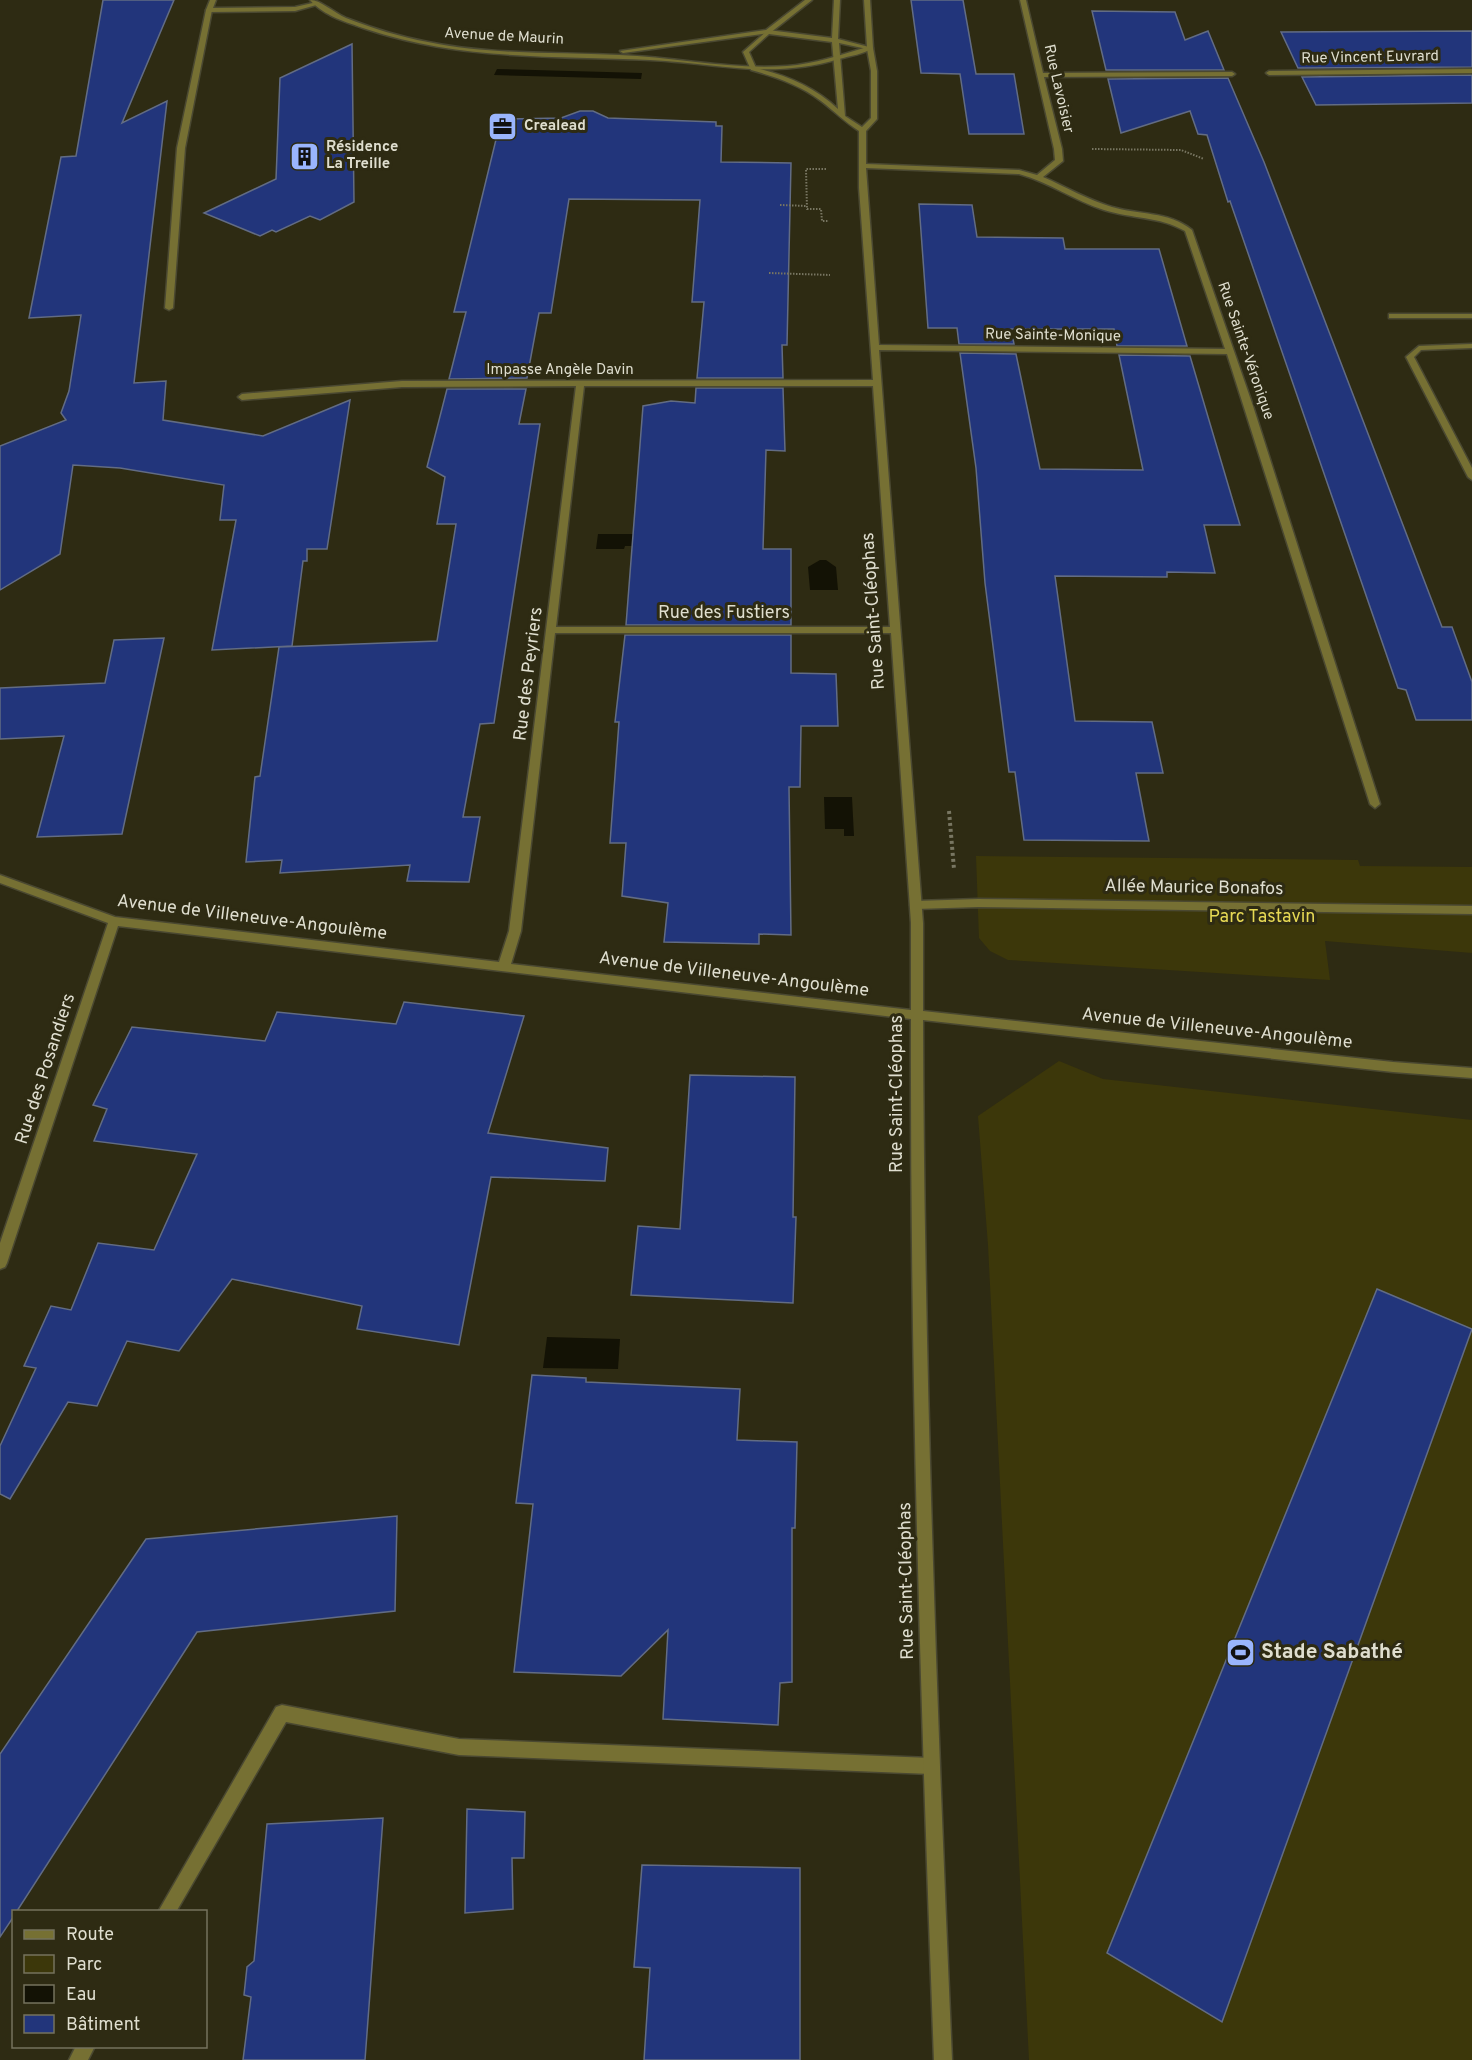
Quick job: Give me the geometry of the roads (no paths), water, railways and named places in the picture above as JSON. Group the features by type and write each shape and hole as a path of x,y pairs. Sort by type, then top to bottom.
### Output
{"street":[{"path":"169,308 181,148 213,0"},
{"path":"753,69 746,52 809,0"},
{"path":"837,0 835,40 842,117"},
{"path":"862,130 874,119 874,71 867,0"},
{"name":"Rue Lavoisier","path":"1023,0 1058,149 1059,161 1040,176"},
{"path":"209,10 295,9 315,2"},
{"name":"Avenue de Maurin","path":"315,2 341,19 372,30 446,49 523,54 595,54 683,60 753,69 785,76 820,96 842,117 862,130"},
{"name":"Avenue de Maurin","path":"595,54 768,32 835,40 870,48"},
{"name":"Avenue de Maurin","path":"753,69 788,68 870,48"},
{"name":"Rue Vincent Euvrard","path":"1269,73 1472,71"},
{"path":"1040,75 1232,74"},
{"name":"Rue Saint-Cléophas","path":"862,130 862,166 916,905 917,1212 931,1766 943,2060"},
{"name":"Rue Sainte-Véronique","path":"862,166 1019,172 1040,176 1078,197 1110,210 1170,219 1188,230 1230,352 1375,804"},
{"path":"1392,316 1472,315"},
{"path":"1472,346 1419,348 1410,357 1472,477"},
{"name":"Rue Sainte-Monique","path":"876,347 1230,352"},
{"name":"Impasse Angèle Davin","path":"242,397 402,384 878,383"},
{"name":"Rue des Peyriers","path":"504,966 515,931 580,384"},
{"name":"Rue des Fustiers","path":"552,630 895,630"},
{"name":"Avenue de Villeneuve-Angoulème","path":"0,879 114,921 815,1004 917,1013 1369,1065 1472,1073"},
{"name":"Allée Maurice Bonafos","path":"916,905 978,903 1472,910"},
{"name":"Rue des Posandiers","path":"0,1263 114,921"},
{"path":"166,1910 282,1713 459,1747 931,1766"}],"water":[{"path":"497,69 642,73 641,79 494,75"},
{"path":"598,534 644,534 643,546 596,549"},
{"path":"820,560 826,560 836,567 838,590 810,590 808,567"},
{"path":"824,797 852,797 854,836 844,836 844,829 825,829"},
{"path":"547,1337 620,1339 618,1369 543,1368"}],"place":[{"name":"Crealead","path":"503,126"},
{"name":"Résidence La Treille","path":"305,156"},
{"name":"Stade Sabathé","path":"1240,1652"}],"park label":[{"name":"Parc Tastavin","path":"1262,917"}]}
